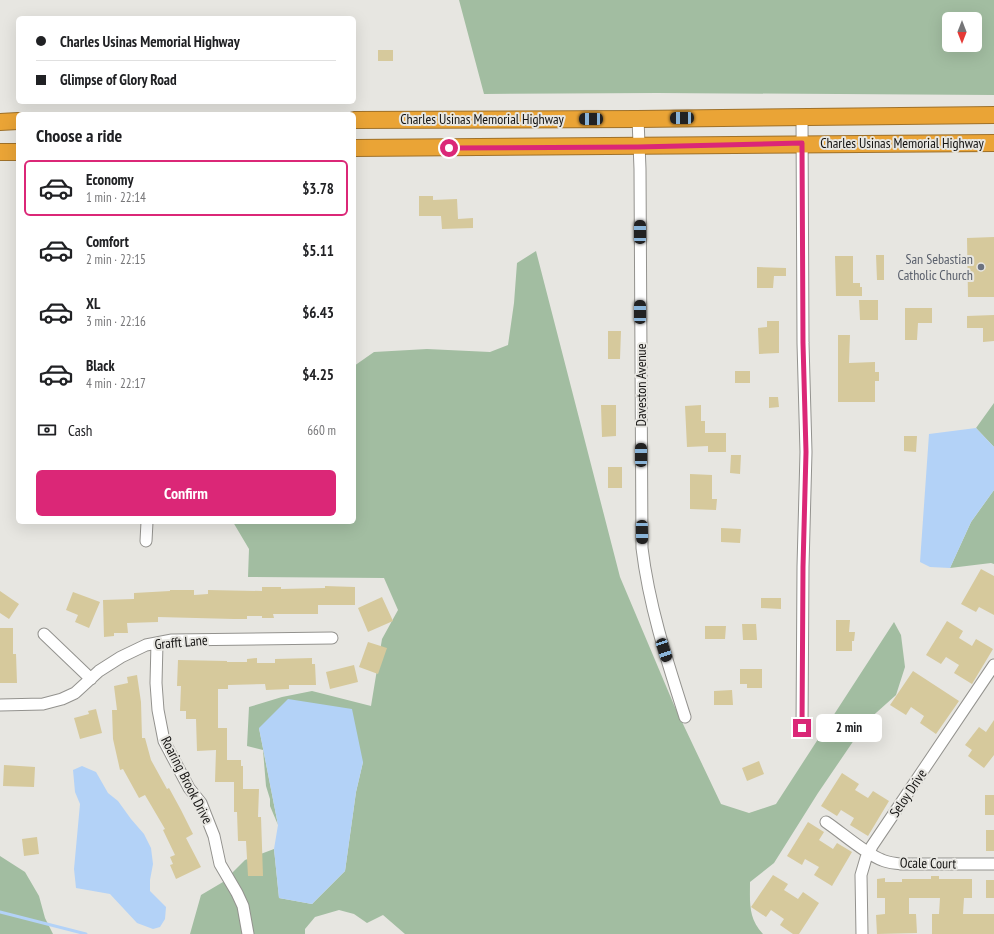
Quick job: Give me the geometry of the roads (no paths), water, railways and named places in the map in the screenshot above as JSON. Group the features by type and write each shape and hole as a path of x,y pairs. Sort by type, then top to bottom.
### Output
{"highway":[{"name":"Charles Usinas Memorial Highway","path":"356,120 638,119 994,115"},
{"path":"0,122 16,121"},
{"name":"Charles Usinas Memorial Highway","path":"356,148 638,147 802,143 994,143"},
{"path":"0,152 16,152"}],"street":[{"path":"802,117 803,343 806,452 803,567 802,728"},
{"name":"Daveston Avenue","path":"638,119 640,177 642,548 645,578 650,602 685,717"},
{"path":"146,541 147,524"},
{"path":"44,634 91,679"},
{"name":"Grafft Lane","path":"0,705 43,704 62,699 75,693 99,671 120,657 146,645 172,640 332,638"},
{"name":"Roaring Brook Drive","path":"157,643 156,683 158,710 164,741 189,788 201,803 214,836 220,864 243,906 248,934"},
{"name":"Seloy Drive","path":"862,934 861,876 868,852 994,665"},
{"name":"Ocale Court","path":"826,822 881,860 901,864 994,864"}],"water":[{"path":"976,428 994,447 994,490 971,522 950,568 930,567 920,562 929,434"},
{"path":"288,699 352,709 363,762 356,792 345,871 312,904 279,898 274,849 278,825 259,728"},
{"path":"82,766 96,772 108,793 118,801 144,834 151,848 153,864 150,880 150,891 166,907 165,919 160,927 153,929 137,923 110,894 76,888 74,869 80,804 75,792 73,770"}],"waterway":[{"path":"0,912 86,934"}],"place":[{"name":"San Sebastian Catholic Church","path":"981,267"}]}
